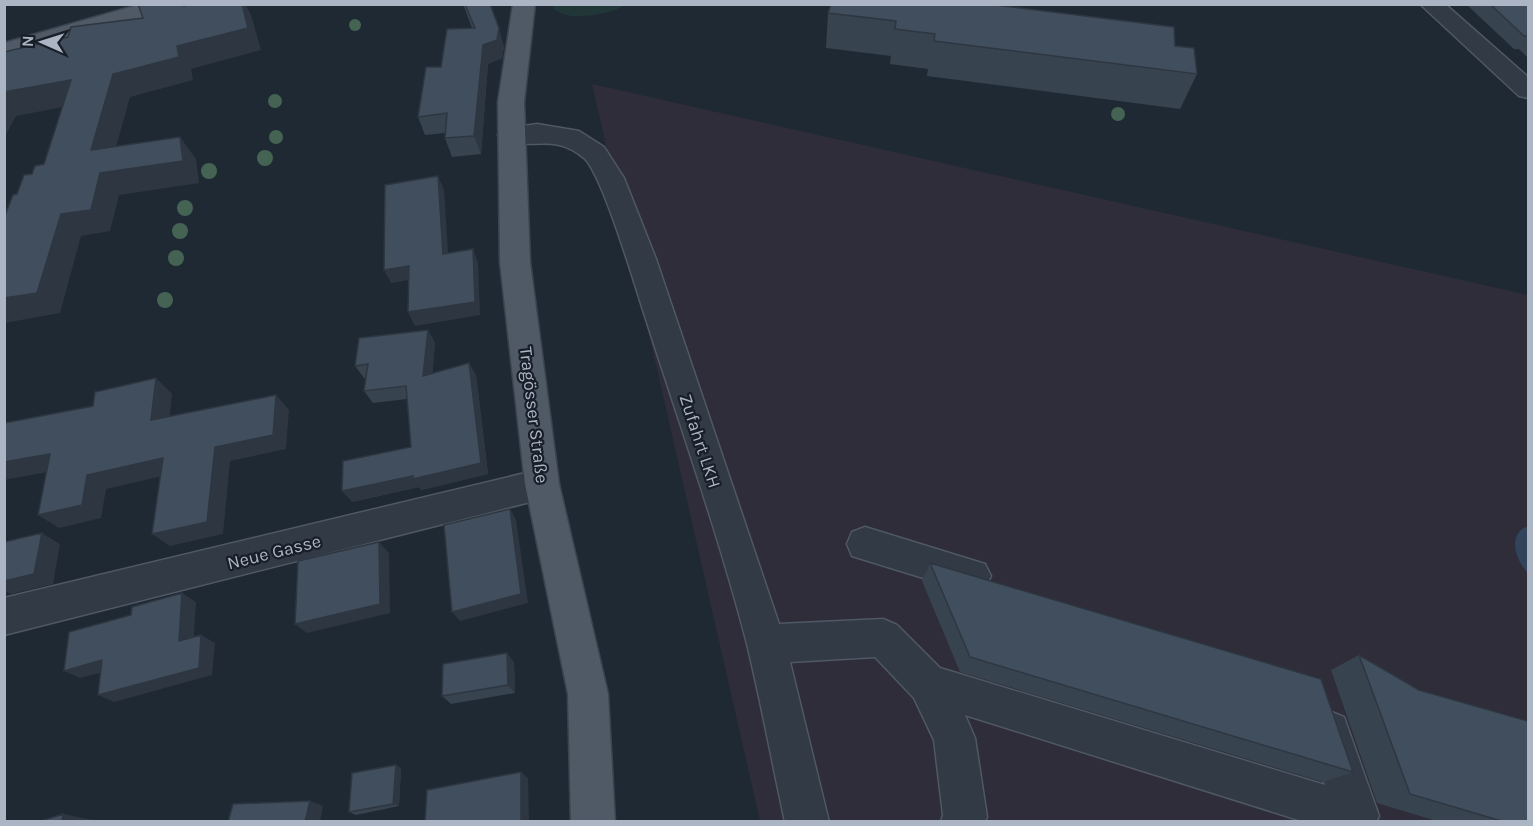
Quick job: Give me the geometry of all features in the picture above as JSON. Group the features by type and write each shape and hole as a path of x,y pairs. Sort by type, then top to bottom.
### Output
{"main road":[{"path":"4,51 124,10 168,4"},
{"name":"Tragösser Straße","path":"524,4 511,102 515,262 542,484 588,694 593,822"}],"street":[{"path":"1431,4 1528,90"},
{"name":"Zufahrt LKH","path":"511,135 537,133 570,137 595,153 610,178 641,259 766,644 807,822"},
{"name":"Neue Gasse","path":"4,617 542,484"},
{"path":"865,544 1001,584"},
{"path":"766,644 883,638 928,684 954,738 965,817 962,822"},
{"path":"928,684 1357,816 1318,698"}],"shaded area":[{"path":"592,84 1528,295 1528,821 760,821"}],"green space":[{"path":"554,4 624,5 605,13 572,16 553,9"}],"water":[{"path":"1528,526 1528,573 1517,555 1515,541 1521,530"}],"building":[{"path":"138,4 183,4 184,6 242,4 248,28 177,46 179,57 113,74 91,150 180,137 183,161 100,173 91,210 61,214 37,293 4,298 4,218 24,175 32,174 35,166 44,164 71,80 4,92 4,52 68,37 71,27 143,18"},
{"path":"465,4 490,4 499,28 497,40 483,45 474,136 445,138 447,113 418,117 426,67 441,67 447,29 475,28"},
{"path":"831,4 988,4 1174,27 1175,46 1194,48 1197,74 934,41 935,34 895,29 896,21 828,13"},
{"path":"1490,4 1528,4 1528,36 1524,36"},
{"path":"438,176 443,254 473,249 475,302 408,312 409,266 384,270 385,185"},
{"path":"428,330 423,376 469,363 481,463 413,479 413,476 342,491 343,461 411,447 406,386 364,391 368,364 355,366 359,338"},
{"path":"156,378 151,420 276,395 273,435 215,447 207,522 152,534 163,458 87,475 82,505 38,515 50,454 4,462 4,423 93,406 95,392"},
{"path":"510,509 521,594 452,612 444,525"},
{"path":"42,533 34,574 4,581 4,542"},
{"path":"379,542 380,604 295,624 298,561"},
{"path":"930,563 1321,679 1353,772 970,657"},
{"path":"182,593 179,641 201,635 199,668 98,695 102,660 64,671 69,632 131,615 132,607"},
{"path":"507,653 508,685 442,696 443,664"},
{"path":"1359,655 1419,690 1528,721 1528,822 1505,822 1410,794"},
{"path":"396,765 393,804 349,812 352,773"},
{"path":"521,772 521,822 425,822 427,790"},
{"path":"310,801 305,822 228,822 233,804"},
{"path":"63,814 62,822 38,822"}]}
